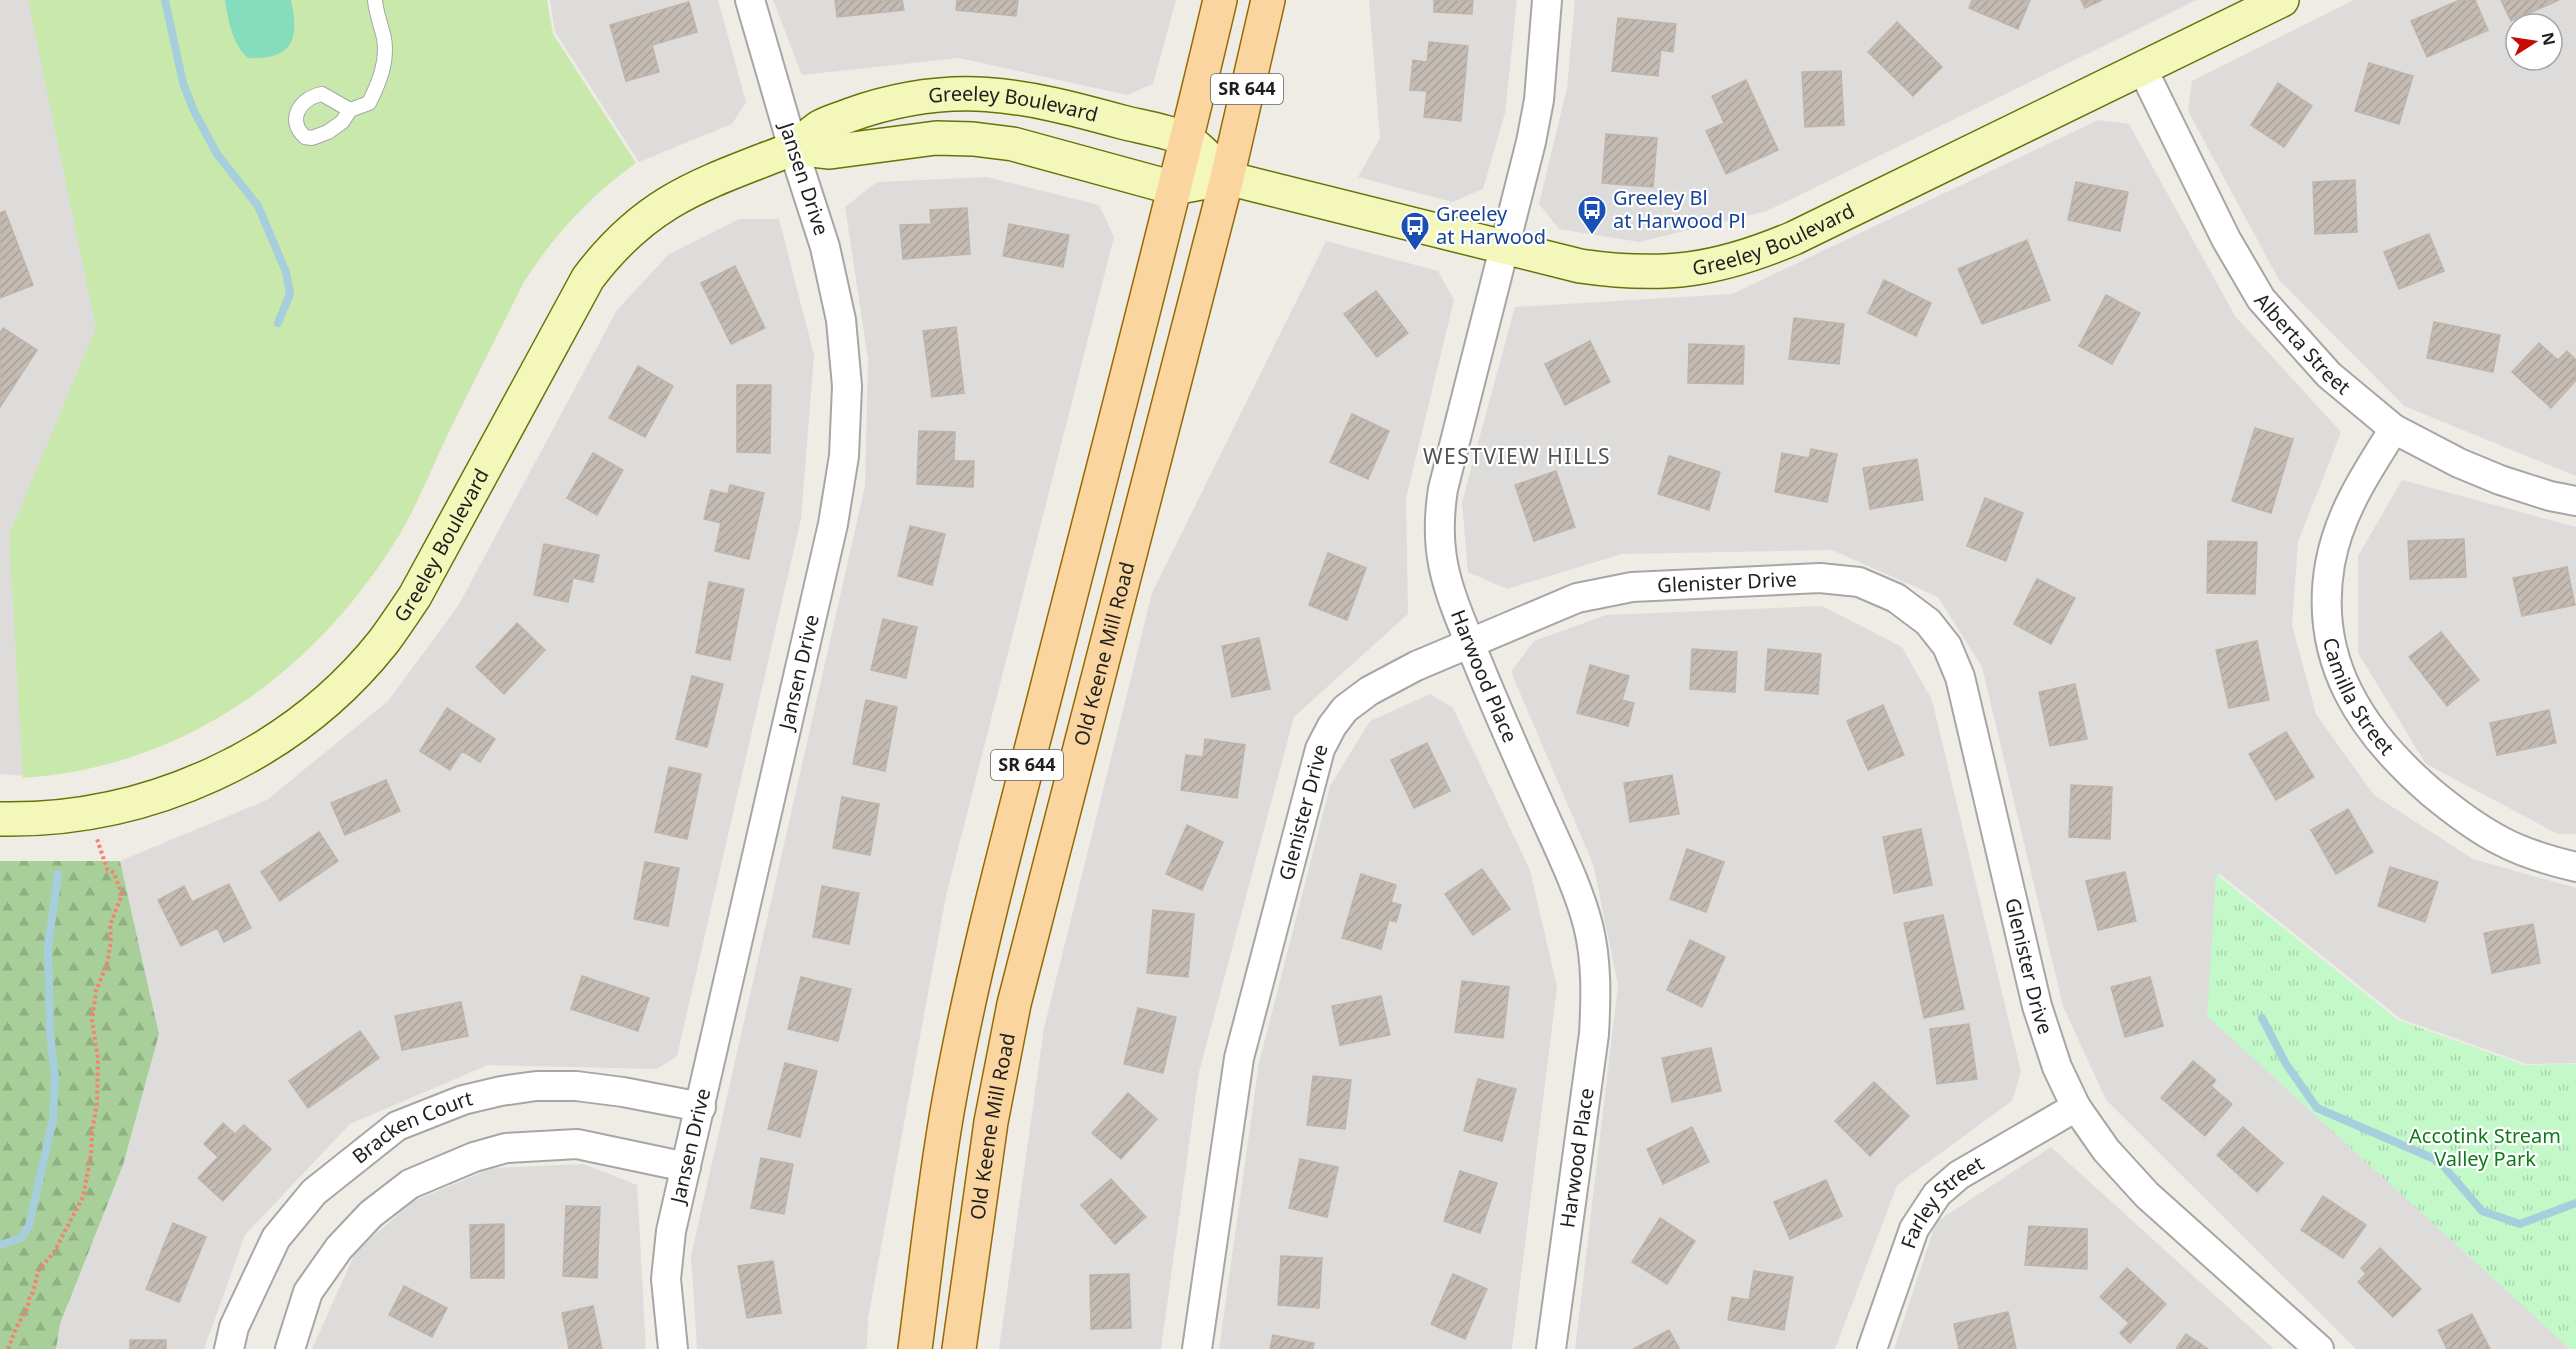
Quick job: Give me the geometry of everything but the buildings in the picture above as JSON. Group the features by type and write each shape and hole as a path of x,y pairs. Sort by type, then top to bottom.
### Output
{"main road":[{"name":"SR 644","path":"915,1349 929,1226 949,1101 973,986 1187,140 1220,0"},
{"name":"Old Keene Mill Road","path":"959,1349 991,1122 1014,1004 1227,178 1268,0"}],"street":[{"name":"Jansen Drive","path":"673,1349 666,1279 671,1231 833,524 844,456 847,386 842,320 825,247 793,148 750,0"},
{"name":"Harwood Place","path":"1547,0 1539,100 1531,142 1443,489 1438,515 1438,546 1443,574 1470,642 1575,885 1588,925 1594,958 1596,996 1594,1034 1551,1349"},
{"name":"Greeley Boulevard","path":"793,148 830,152 936,138 973,139 1013,144 1174,188 1227,178 1580,266 1623,272 1680,271 1728,263 1794,238 2282,0"},
{"name":"Alberta Street","path":"2142,68 2226,239 2261,299 2329,375 2394,429 2459,463 2500,480 2550,496 2576,501"},
{"name":"Greeley Boulevard","path":"0,819 88,813 154,797 227,769 281,737 339,688 383,641 415,596 574,302 603,258 644,219 683,193 793,148 821,127 850,115 896,102 939,94 1011,95 1052,103 1187,140 1227,178"},
{"name":"Camilla Street","path":"2394,429 2352,499 2337,535 2330,564 2328,613 2336,660 2343,681 2356,708 2386,750 2460,816 2505,843 2545,860 2576,867"},
{"name":"Glenister Drive","path":"1197,1349 1239,1058 1320,749 1332,726 1345,710 1369,691 1416,666 1577,598 1632,587 1820,578 1859,582 1896,597 1928,622 1947,646 1960,677 2037,1006 2057,1067 2076,1107 2106,1150 2147,1195 2319,1349"},
{"name":"Bracken Court","path":"229,1349 234,1327 276,1238 314,1192 397,1126 463,1100 536,1086 576,1086 611,1090 701,1107"},
{"name":"Farley Street","path":"1872,1349 1914,1230 1937,1194 1959,1175 2076,1107"},
{"path":"290,1349 308,1292 339,1248 371,1214 410,1184 474,1156 506,1148 577,1144 686,1167"}],"lane":[{"path":"350,110 369,103 383,69 384,42 375,0"}],"path":[{"path":"8,1349 16,1328 28,1307 28,1299 33,1292 38,1271 54,1252 74,1218 83,1197 91,1155 92,1131 97,1104 98,1059 92,1020 96,991 107,964 111,941 110,925 122,895 114,873 107,869 88,813"}],"shaded area":[{"path":"0,0 31,0 99,327 25,776 0,774"},
{"path":"550,0 718,0 746,102 732,124 639,162 555,32"},
{"path":"773,0 1176,0 1153,84 1127,95 959,58 802,75"},
{"path":"1369,0 1517,0 1505,113 1483,189 1452,202 1358,177 1380,138"},
{"path":"1575,0 2197,0 1767,211 1639,242 1559,229 1539,204 1567,88"},
{"path":"2354,0 2576,0 2576,476 2404,406 2279,280 2188,111 2192,81"},
{"path":"2098,120 2129,124 2235,316 2341,432 2298,542 2292,625 2316,714 2374,795 2473,859 2576,888 2576,1063 2527,1064 2401,1019 2219,873 2213,940 2574,1349 2356,1349 2106,1100 2063,1006 1982,667 1938,597 1832,550 1622,554 1507,589 1468,572 1462,502 1515,307 1732,294"},
{"path":"987,177 1099,205 1114,237 946,896 868,1318 867,1349 697,1349 691,1256 865,486 868,359 845,207 877,182"},
{"path":"739,219 779,219 814,355 801,519 677,1056 657,1069 488,1065 350,1124 245,1235 204,1349 56,1349 60,1324 123,1165 159,1034 120,861 267,800 388,701 458,606 617,310 669,254"},
{"path":"1326,241 1438,271 1454,300 1406,498 1408,614 1294,717 1199,1072 1161,1349 999,1349 1044,1028 1152,593"},
{"path":"2402,480 2576,527 2576,834 2558,834 2426,764 2358,653 2358,556"},
{"path":"1822,606 1902,647 1932,700 2021,1072 2012,1101 1897,1185 1835,1349 1575,1349 1618,985 1593,864 1511,672 1534,641 1606,615"},
{"path":"1430,694 1453,708 1530,870 1557,987 1512,1349 1219,1349 1259,1063 1330,786 1370,721"},
{"path":"2051,1147 2274,1349 1894,1349 1936,1222"},
{"path":"584,1164 637,1185 646,1349 312,1349 356,1251 414,1201 492,1168"}],"green space":[{"path":"28,0 547,0 553,34 636,163 603,189 574,217 560,232 524,282 400,534 366,584 328,629 287,669 241,704 191,732 138,755 82,770 23,778 9,535 96,328"},
{"path":"225,0 291,0 294,26 289,45 275,55 248,58 234,39"},
{"path":"0,861 120,861 159,1034 123,1165 60,1324 56,1349 0,1349"},
{"name":"Accotink Stream Valley Park","path":"2216,874 2398,1020 2524,1065 2576,1064 2576,1349 2570,1349 2207,1016"}],"waterway":[{"path":"165,0 183,83 194,111 217,154 258,206 286,272 290,294 278,323"},
{"path":"0,1245 21,1238 29,1226 53,1119 55,1078 50,1031 48,947 58,874"},
{"path":"2262,1018 2286,1064 2317,1108 2439,1161 2482,1211 2520,1224 2576,1203"}],"place":[{"name":"Greeley Bl at Harwood Pl","path":"1592,236"},
{"name":"Greeley at Harwood","path":"1415,252"}],"district":[{"name":"WESTVIEW HILLS","path":"1517,457"}]}
